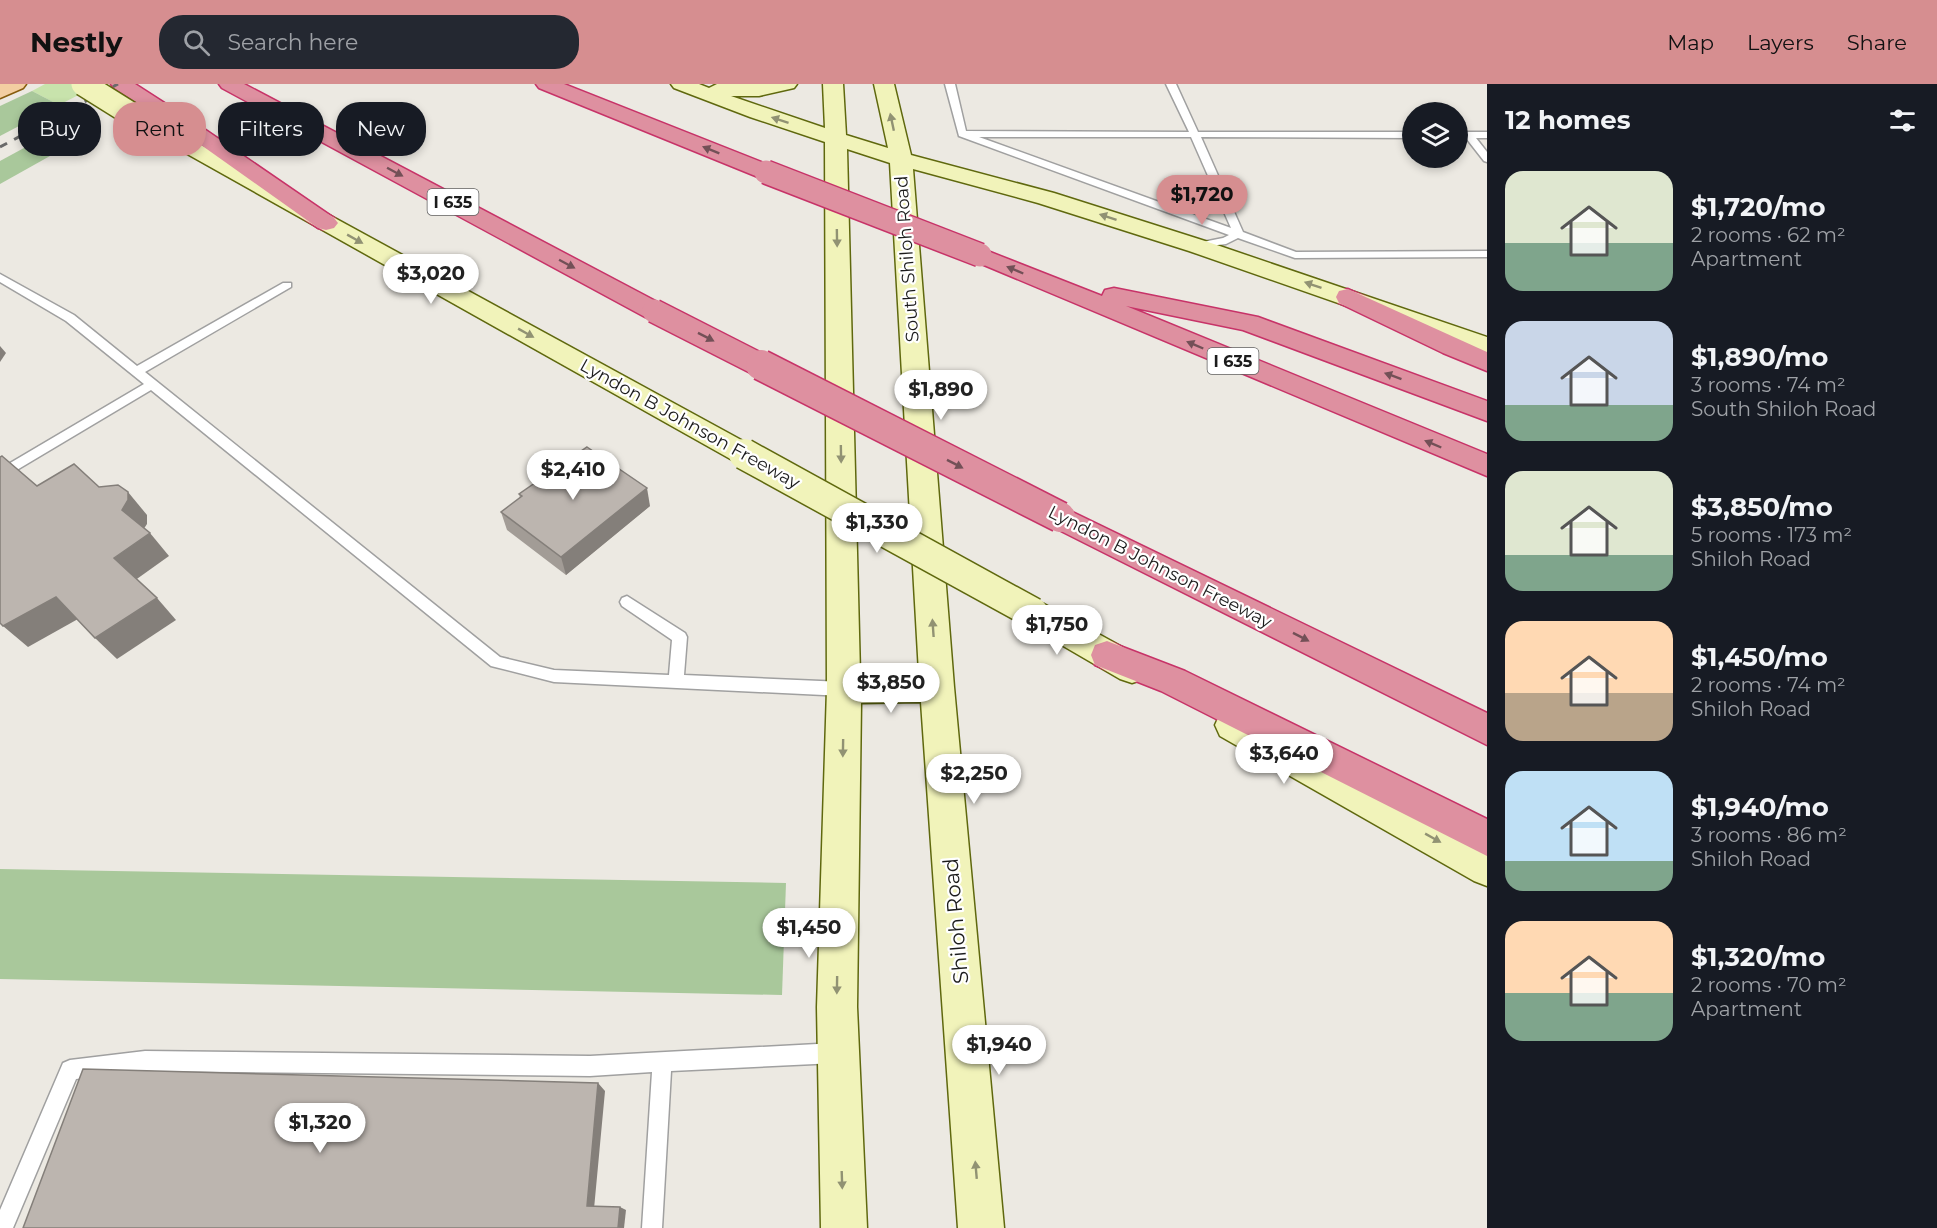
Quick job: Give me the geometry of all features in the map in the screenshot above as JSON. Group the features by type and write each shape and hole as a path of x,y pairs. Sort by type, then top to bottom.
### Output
{"highway":[{"path":"121,84 188,126 326,223"},
{"name":"Lyndon B Johnson Freeway","path":"229,84 654,311 1487,730"},
{"name":"I 635","path":"546,84 980,255 1487,466"},
{"path":"1045,283 1249,323 1487,411"},
{"path":"1348,297 1487,362"},
{"path":"1107,655 1173,681 1487,838"}],"main road":[{"path":"0,92 16,84"},
{"name":"Lyndon B Johnson Freeway","path":"83,84 138,119 1033,612 1487,868"},
{"path":"685,86 731,91 759,90 787,84"},
{"path":"833,84 836,138 844,689 837,1007 844,1228"},
{"name":"South Shiloh Road","path":"884,84 901,159 937,687"},
{"path":"685,86 757,113 901,159 1046,198 1197,246 1487,346"},
{"path":"844,689 937,687"},
{"name":"Shiloh Road","path":"937,687 981,1228"}],"lane":[{"path":"950,84 962,134"},
{"path":"1171,84 1238,233"},
{"path":"962,134 1402,135"},
{"path":"962,134 1295,255 1487,254"},
{"path":"1469,135 1487,135"},
{"path":"1469,135 1487,159"},
{"path":"1197,246 1226,241 1238,233"},
{"path":"1224,255 1238,233"},
{"path":"0,277 70,318 496,662 554,676 844,689"},
{"path":"136,372 287,285"},
{"path":"0,476 151,385"},
{"path":"627,602 680,637 676,682"},
{"path":"3,1228 70,1070 145,1061 590,1066 839,1053"},
{"path":"652,1228 662,1062"}],"green space":[{"path":"45,84 100,84 65,102 53,102 32,91"},
{"path":"32,91 53,102 18,102 18,127 0,136 0,106"},
{"path":"18,151 18,156 50,156 0,184 0,161"},
{"path":"0,869 786,883 782,995 0,979"}],"building":[{"path":"587,447 647,488 561,557 501,512 522,496 519,494"},
{"path":"2,456 37,486 74,464 99,487 118,485 128,492 128,500 122,510 150,533 114,558 157,598 95,638 56,597 3,626 0,623 0,457"},
{"path":"83,1069 598,1083 587,1206 620,1207 618,1228 23,1228"}],"railway":[{"path":"0,147 118,84"}]}
